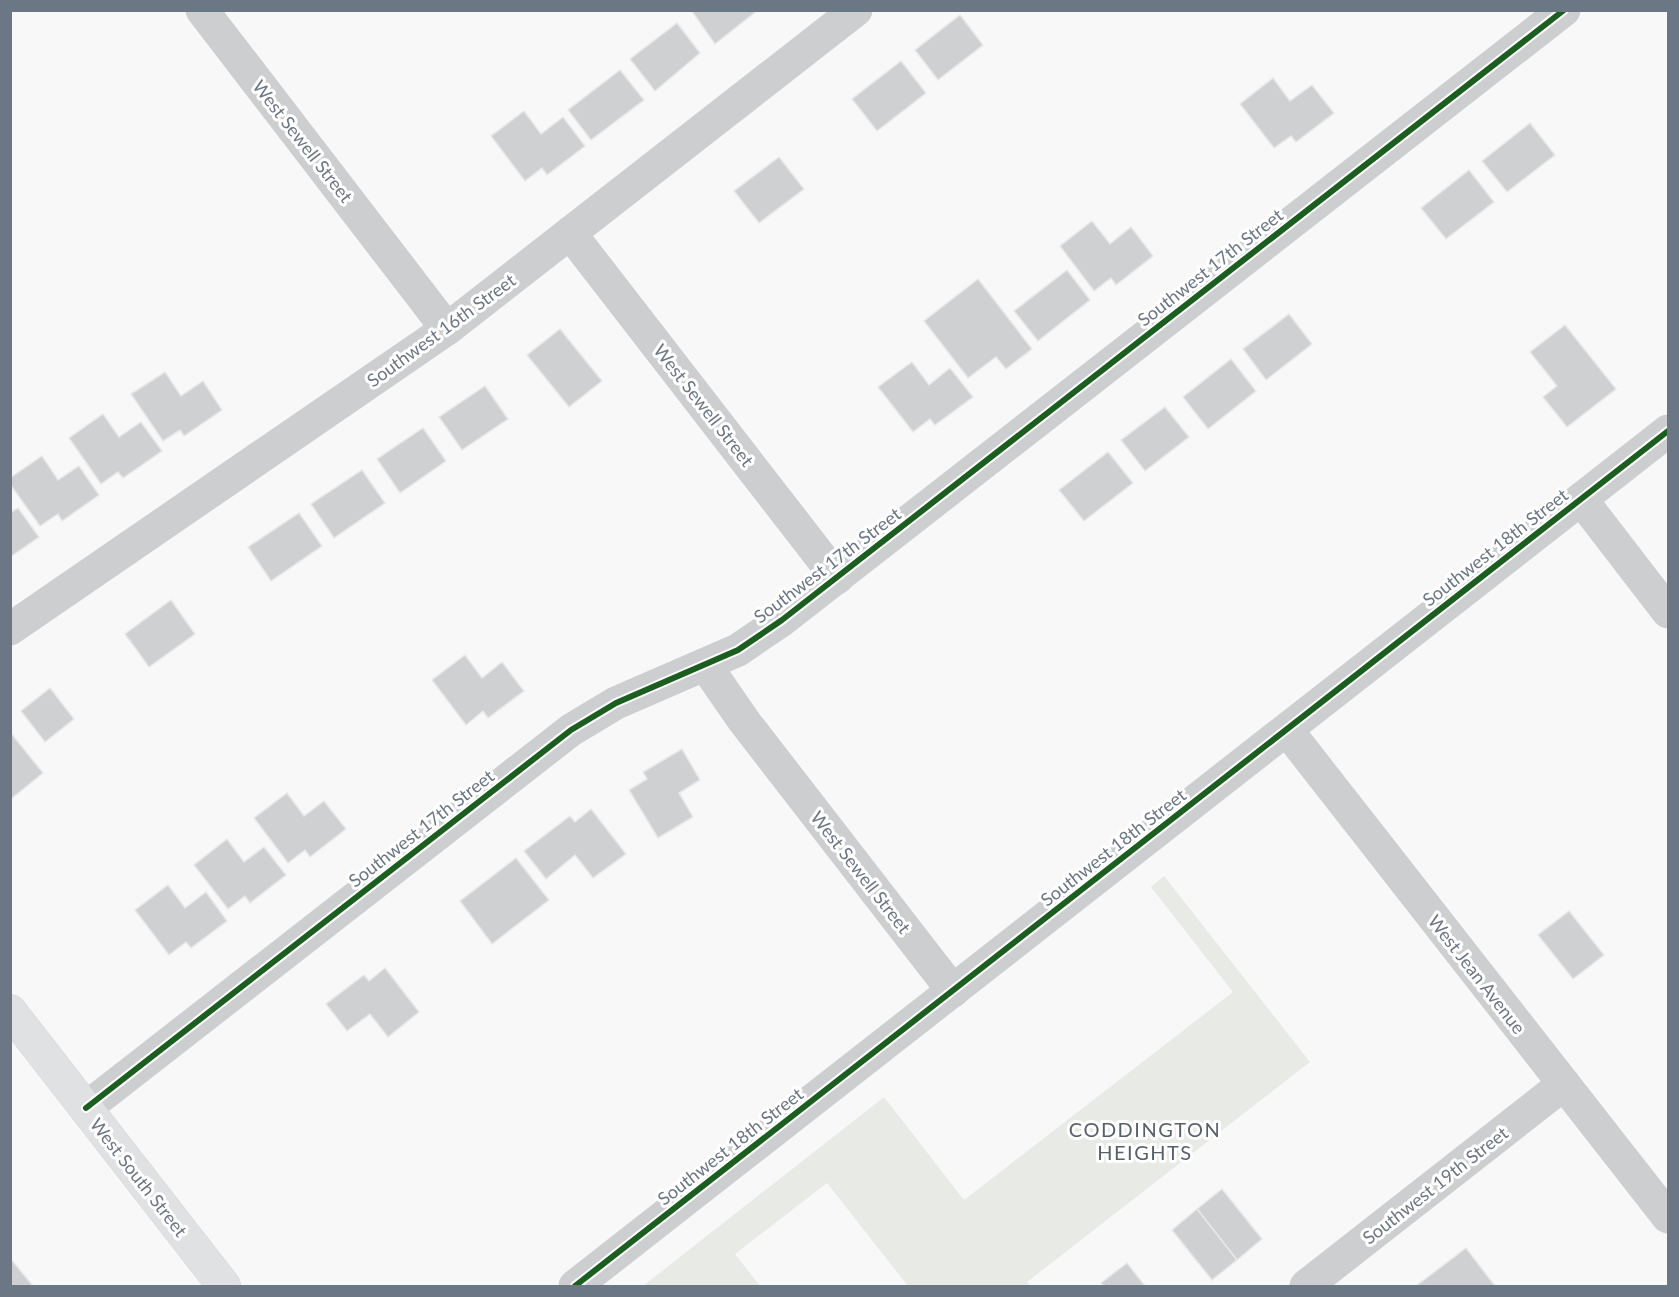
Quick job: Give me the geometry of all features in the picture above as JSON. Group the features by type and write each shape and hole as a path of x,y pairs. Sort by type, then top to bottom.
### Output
{"street":[{"name":"West Sewell Street","path":"202,10 447,329"},
{"name":"Southwest 16th Street","path":"10,629 447,329 856,10"},
{"name":"Southwest 17th Street","path":"86,1108 571,730 616,703 706,666 738,650 837,578 1564,10"},
{"name":"West Sewell Street","path":"570,233 837,578"},
{"name":"Southwest 18th Street","path":"575,1287 1668,431"},
{"path":"1581,499 1668,612"},
{"name":"West Sewell Street","path":"706,666 751,730 953,991"},
{"name":"West Jean Avenue","path":"1287,730 1668,1217"},
{"name":"West South Street","path":"10,1011 224,1287"},
{"name":"Southwest 19th Street","path":"1306,1287 1564,1084"}],"shaded area":[{"path":"1164,876 1310,1062 1027,1282 1030,1286 908,1286 827,1183 735,1254 760,1286 643,1286 884,1097 964,1200 1233,992 1151,887"}],"building":[{"path":"691,10 758,10 715,44"},
{"path":"960,15 983,45 938,80 915,50"},
{"path":"677,23 700,53 655,91 630,59"},
{"path":"901,61 926,93 877,131 852,99"},
{"path":"620,70 644,100 591,140 568,110"},
{"path":"1273,78 1290,101 1312,85 1334,113 1296,142 1291,136 1274,148 1240,104"},
{"path":"524,111 541,134 563,117 585,146 547,175 542,168 525,181 491,136"},
{"path":"1530,123 1555,155 1507,192 1482,161"},
{"path":"779,157 804,189 759,223 734,191"},
{"path":"1469,170 1494,202 1446,239 1421,208"},
{"path":"1092,221 1110,244 1131,227 1153,256 1116,285 1111,278 1094,291 1060,246"},
{"path":"1067,270 1090,300 1038,341 1014,311"},
{"path":"978,279 1032,349 1006,369 996,357 968,378 924,321"},
{"path":"1289,314 1312,344 1266,380 1243,349"},
{"path":"1565,325 1616,389 1567,427 1543,397 1557,386 1530,352"},
{"path":"560,329 602,381 569,407 527,355"},
{"path":"1231,359 1256,391 1208,429 1183,397"},
{"path":"912,362 929,385 950,368 973,397 935,425 930,419 913,432 878,387"},
{"path":"165,372 181,396 203,381 222,410 184,436 180,430 163,441 131,394"},
{"path":"485,386 508,419 462,450 439,417"},
{"path":"1165,407 1189,437 1145,471 1121,440"},
{"path":"103,414 119,437 141,422 162,451 123,478 118,472 101,484 69,438"},
{"path":"423,428 446,461 400,493 377,459"},
{"path":"1108,452 1133,483 1084,521 1059,490"},
{"path":"42,456 58,480 79,466 99,495 62,521 58,514 40,526 10,484 10,478"},
{"path":"362,470 385,503 334,538 311,504"},
{"path":"18,508 39,537 10,557 10,513"},
{"path":"299,513 322,546 271,581 248,547"},
{"path":"171,600 195,634 149,667 125,634"},
{"path":"465,655 482,678 502,662 524,691 488,718 483,711 466,725 432,680"},
{"path":"50,688 74,719 45,742 21,711"},
{"path":"10,732 43,773 12,798 10,797"},
{"path":"682,749 700,780 679,793 693,817 658,838 629,790 647,779 643,772"},
{"path":"287,793 304,816 324,801 346,829 310,857 305,850 288,863 254,818"},
{"path":"591,809 626,854 593,878 575,855 546,879 524,851 570,816 575,822"},
{"path":"227,839 244,862 264,847 286,875 250,903 245,896 228,909 194,865"},
{"path":"516,858 549,900 492,944 460,901"},
{"path":"168,885 185,908 206,892 227,921 191,948 186,942 169,955 135,910"},
{"path":"1569,911 1604,955 1573,979 1538,935"},
{"path":"385,968 419,1012 388,1037 370,1014 347,1031 326,1004 364,975 369,981"},
{"path":"1222,1189 1262,1239 1237,1260 1197,1209"},
{"path":"1197,1209 1237,1260 1212,1280 1172,1230"},
{"path":"1466,1248 1495,1286 1416,1286"},
{"path":"10,1258 33,1286 10,1286"},
{"path":"1127,1263 1145,1286 1104,1286 1101,1283"}],"cycle path":[{"path":"86,1108 571,730 616,703 738,650 782,620 1564,10"},
{"path":"575,1286 1668,431"}],"district":[{"name":"CODDINGTON HEIGHTS","path":"1145,1140"}]}
